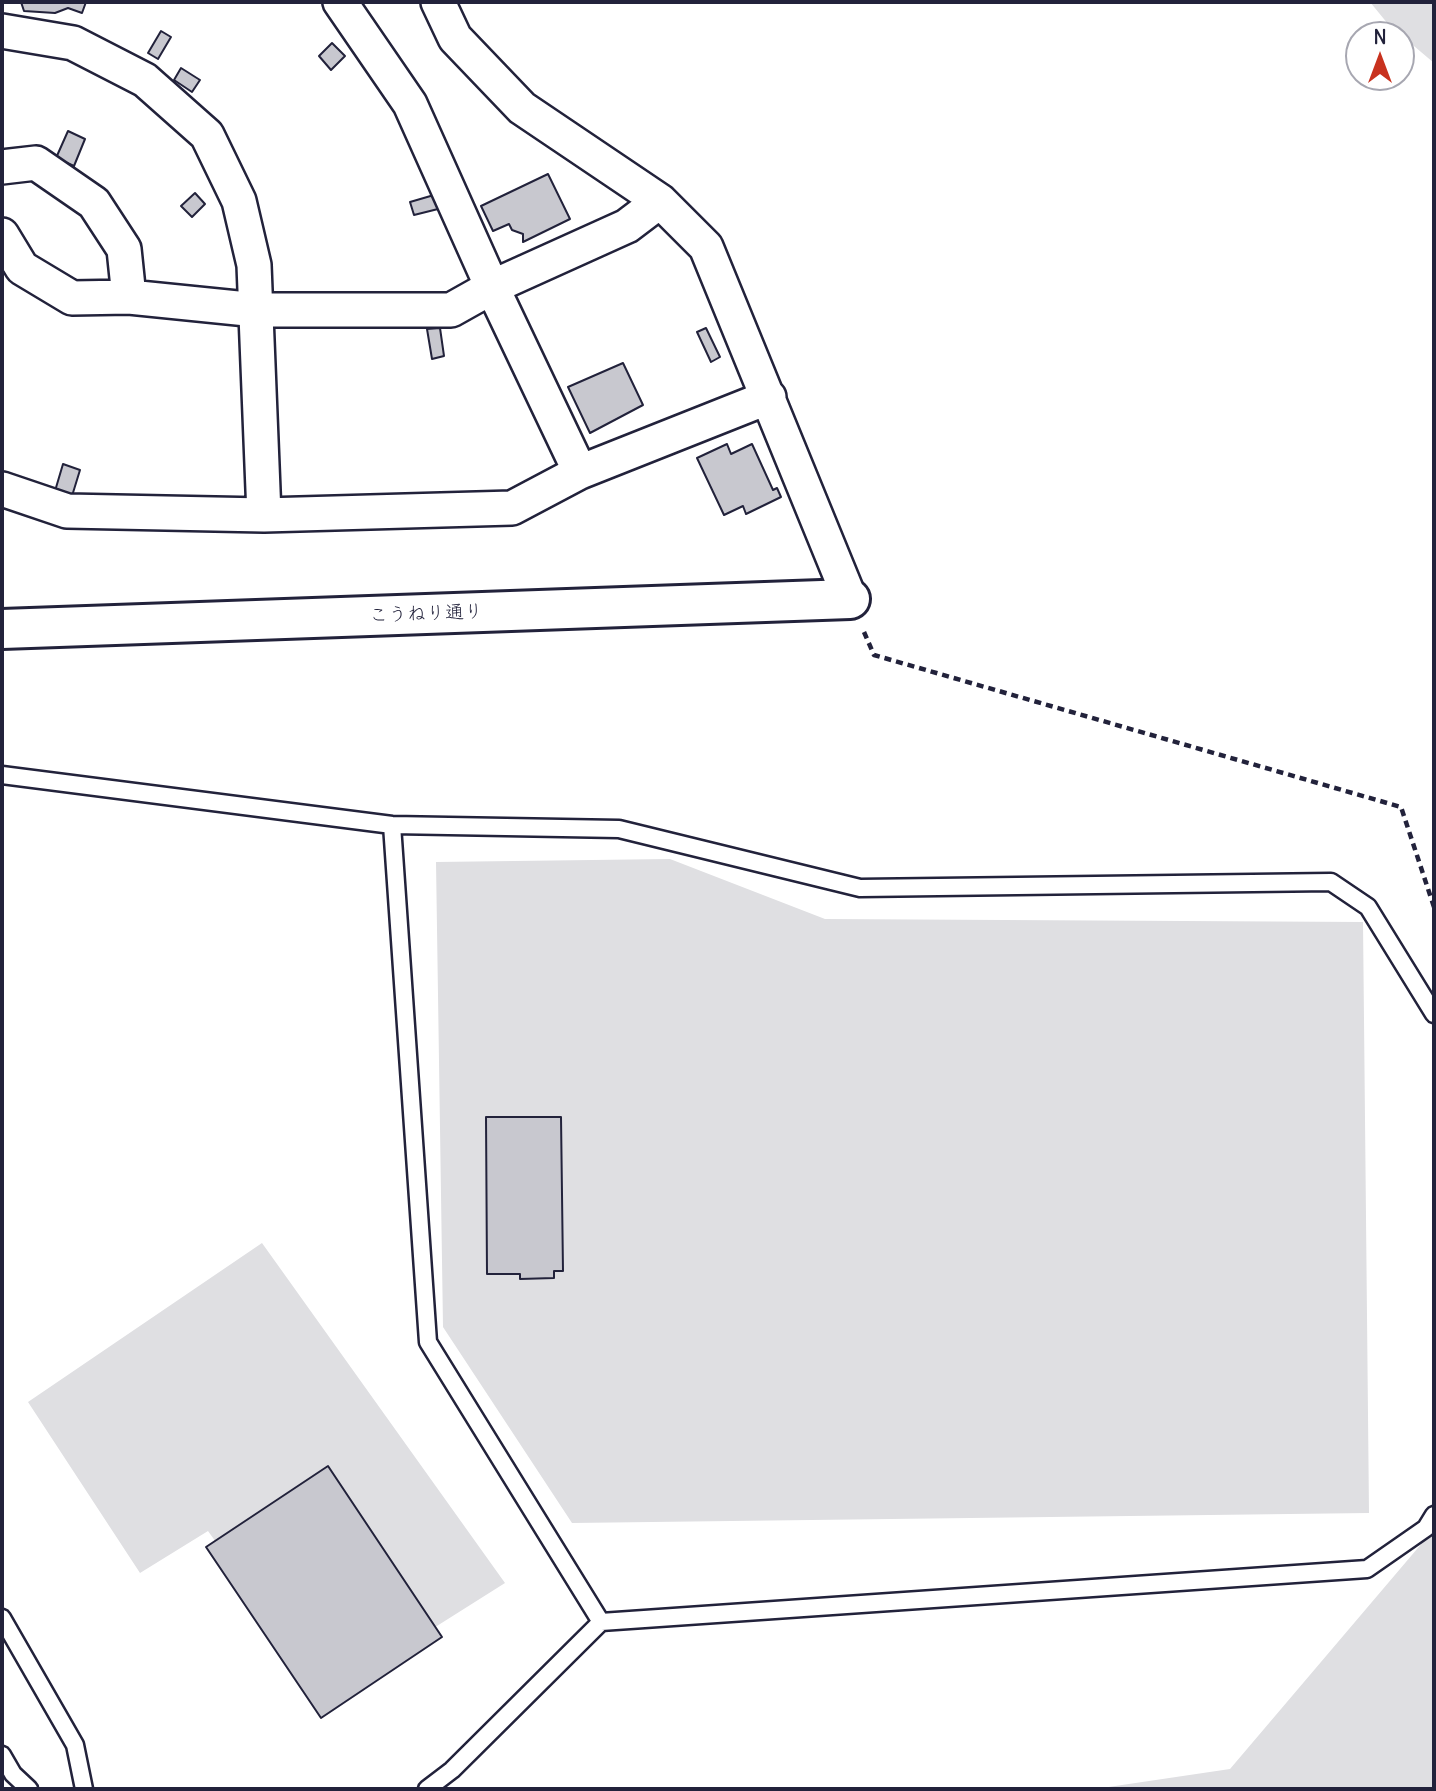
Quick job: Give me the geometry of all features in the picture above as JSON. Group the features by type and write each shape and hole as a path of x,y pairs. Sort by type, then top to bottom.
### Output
{"street":[{"path":"340,2 410,104 492,287 580,472"},
{"path":"438,2 455,38 522,108 660,201 706,247 850,599"},
{"path":"2,31 73,43 145,80 207,135 239,201 254,265 264,515"},
{"path":"2,167 36,163 94,203 124,249 129,297"},
{"path":"2,235 22,268 72,298 129,297 257,310 451,310 492,287 627,226 660,201"},
{"path":"2,489 67,511 264,515 512,508 580,472 769,397"},
{"name":"こうねり通り","path":"2,629 850,599"}],"lane":[{"path":"2,775 392,825 619,830 860,888 1331,882 1368,907 1434,1014"},
{"path":"392,825 428,1342 601,1622"},
{"path":"427,1789 452,1770 601,1622 1367,1569 1426,1528 1434,1515"},
{"path":"2,1618 75,1745 84,1789"},
{"path":"2,1755 13,1774 29,1789"}],"path":[{"path":"850,599 874,655 1401,807 1434,907"}],"shaded area":[{"path":"1370,2 1434,2 1434,63 1415,47 1415,21 1386,21"},
{"path":"670,859 825,919 1363,922 1369,1513 572,1523 443,1327 436,862"},
{"path":"262,1243 505,1583 326,1696 208,1531 140,1573 28,1402"},
{"path":"1434,1529 1434,1789 1095,1789 1230,1769"}],"building":[{"path":"21,2 86,2 82,13 68,8 55,13 24,11"},
{"path":"161,31 171,37 158,59 148,53"},
{"path":"332,43 345,56 331,70 319,56"},
{"path":"181,68 200,80 192,92 174,80"},
{"path":"68,131 85,139 74,166 56,158"},
{"path":"548,174 570,219 523,242 523,234 512,230 509,224 493,231 481,206"},
{"path":"195,193 205,204 192,217 181,206"},
{"path":"434,195 438,209 414,215 410,202"},
{"path":"440,328 444,356 432,359 427,329"},
{"path":"706,328 720,357 711,362 697,332"},
{"path":"623,363 643,405 590,433 568,387"},
{"path":"727,444 731,454 752,444 773,490 777,488 781,497 746,514 743,506 724,515 697,458"},
{"path":"63,464 80,470 72,496 55,491"},
{"path":"486,1117 561,1117 563,1271 554,1271 554,1278 520,1279 520,1274 487,1274"},
{"path":"328,1466 442,1637 321,1718 206,1547"}]}
